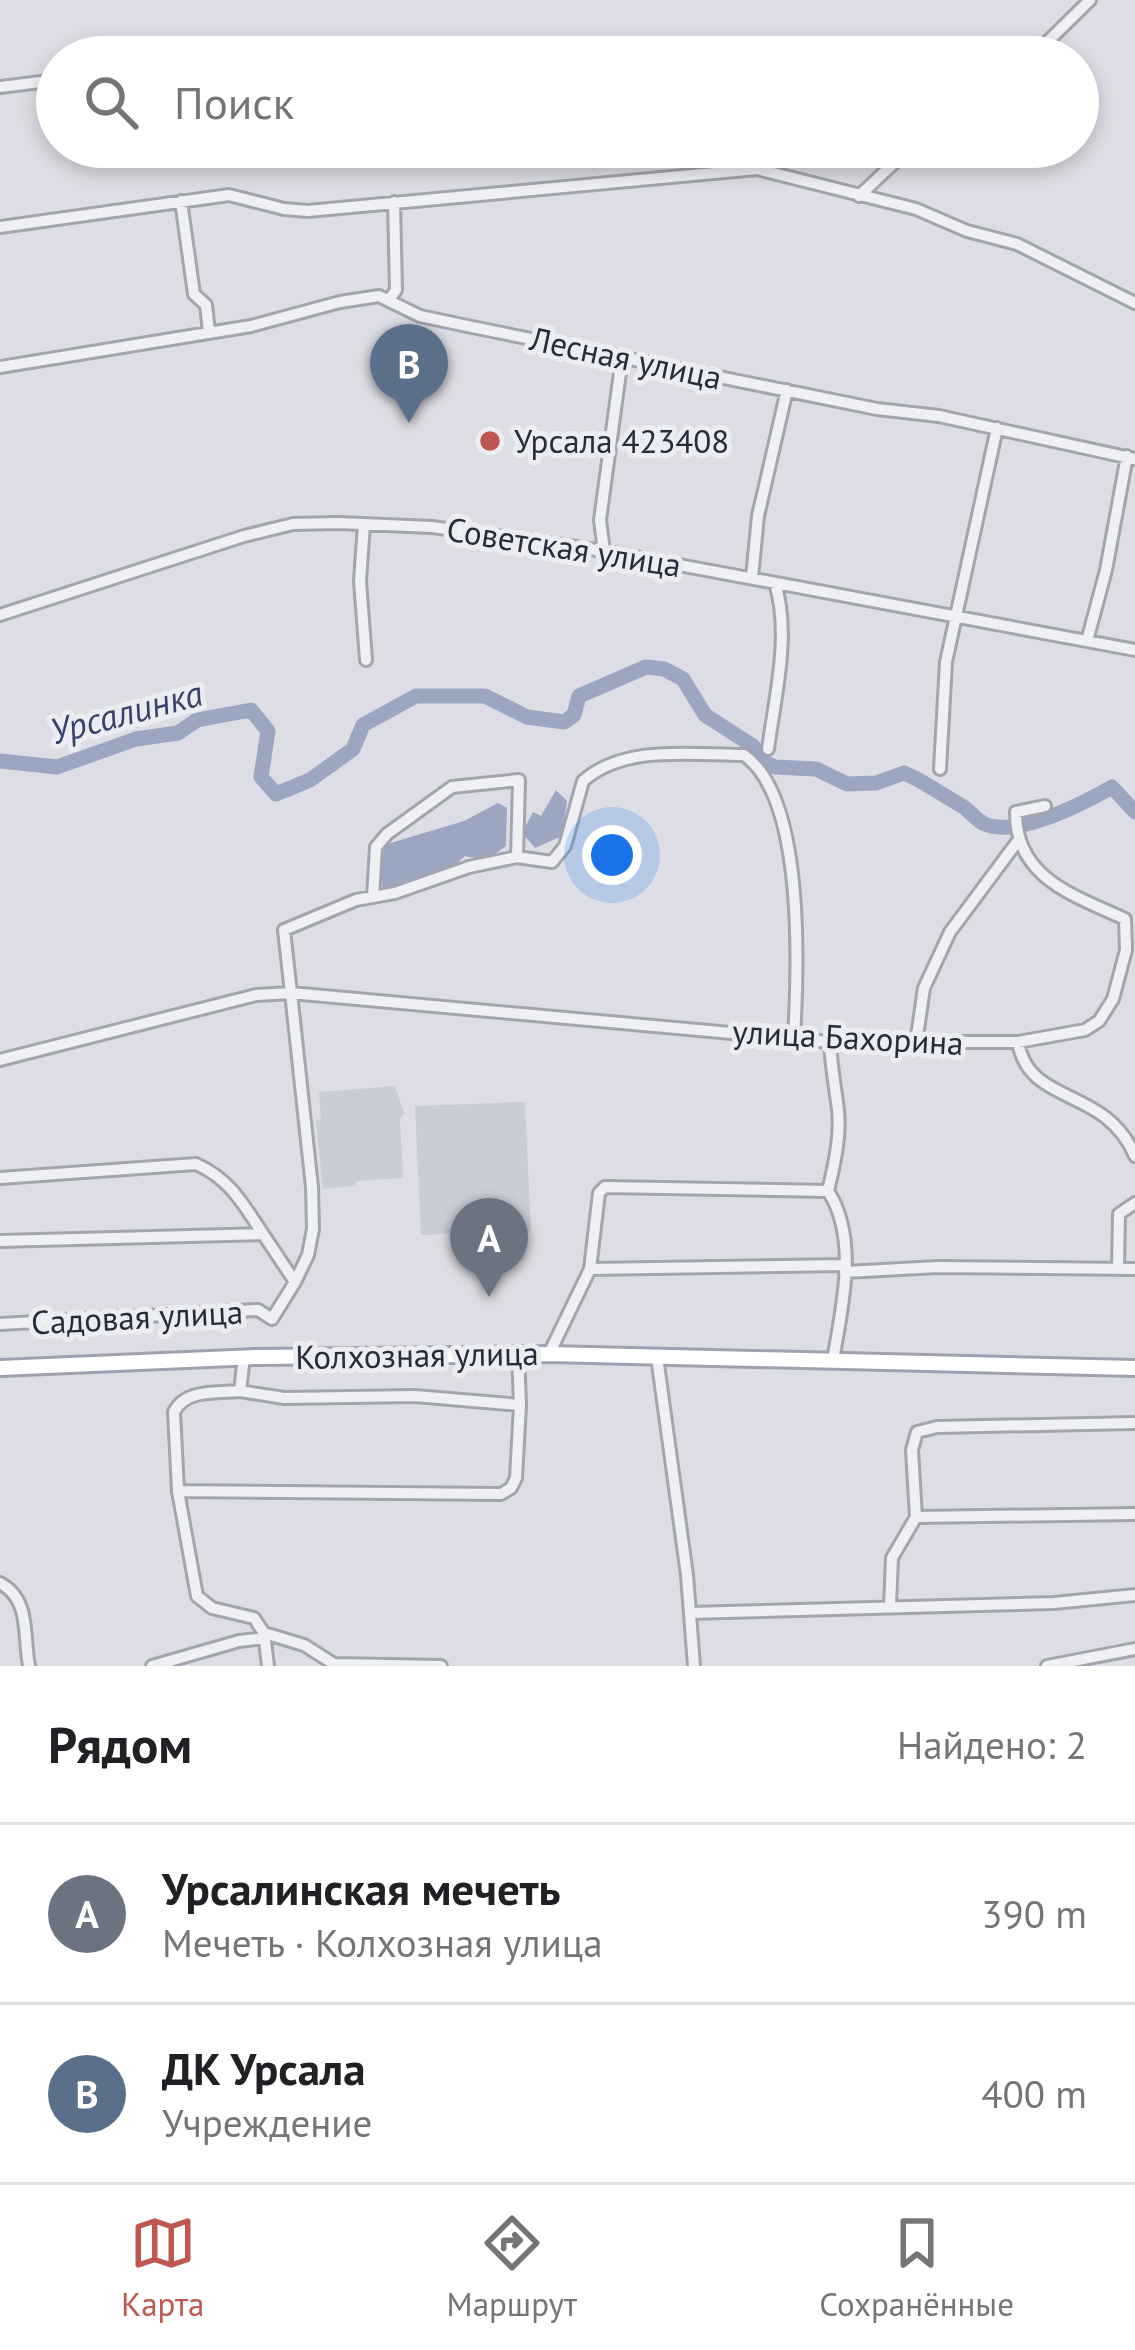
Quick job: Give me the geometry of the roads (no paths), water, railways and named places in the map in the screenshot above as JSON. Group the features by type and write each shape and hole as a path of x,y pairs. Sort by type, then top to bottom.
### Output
{"main road":[{"name":"Колхозная улица","path":"0,1368 244,1357 549,1354 1135,1369"}],"street":[{"path":"1054,36 1090,0"},
{"path":"0,87 36,83"},
{"path":"859,196 888,168"},
{"path":"0,227 229,195 308,211 757,169 916,209 967,231 1017,244 1106,285 1135,304"},
{"path":"181,200 194,294 206,305 209,332"},
{"path":"389,300 396,290 394,202"},
{"name":"Лесная улица","path":"0,367 251,326 379,296 420,316 1131,458"},
{"path":"604,551 600,520 622,358"},
{"path":"752,578 758,516 787,390"},
{"path":"940,769 946,662 997,428"},
{"path":"1087,641 1131,458"},
{"name":"Советская улица","path":"0,615 244,536 293,524 364,524 432,527 604,551 1135,650"},
{"path":"364,524 361,580 366,660"},
{"path":"768,748 781,634 781,602 775,583"},
{"path":"295,1282 308,1255 313,1208 284,930 317,914 517,856 552,862 572,828 583,781 598,770 642,755 744,755 755,763 773,790 782,823 797,927 794,1037"},
{"path":"374,897 375,854 381,840 452,787 519,780 517,856"},
{"path":"916,1043 919,1003 950,932 1017,842 1016,812 1045,806"},
{"name":"улица Бахорина","path":"0,1060 256,995 291,994 830,1042 1018,1042 1067,1035 1099,1022 1113,999 1130,916 1060,889 1017,842"},
{"path":"830,1042 838,1151 828,1191 844,1222 845,1269 833,1360"},
{"path":"1018,1042 1021,1062 1032,1076 1106,1114 1135,1156"},
{"path":"0,1178 196,1164 218,1174 234,1190 295,1282"},
{"path":"549,1354 590,1269 599,1193 605,1187 828,1191"},
{"path":"1118,1269 1119,1214 1135,1203"},
{"path":"0,1241 263,1234"},
{"path":"590,1269 1135,1269"},
{"name":"Садовая улица","path":"0,1324 258,1310 272,1318 295,1282"},
{"path":"178,1491 501,1494 511,1489 516,1478 518,1354"},
{"path":"240,1391 244,1357"},
{"path":"658,1357 694,1666"},
{"path":"268,1666 264,1635 254,1618 212,1609 197,1596 178,1491 174,1412 179,1401 240,1391 284,1398 415,1396 520,1406"},
{"path":"890,1606 892,1558 916,1517 912,1450 917,1432 937,1427 1135,1424"},
{"path":"916,1517 1135,1514"},
{"path":"0,1583 16,1594 23,1609 28,1666"},
{"path":"690,1613 1054,1604 1135,1595"},
{"path":"152,1666 264,1635 304,1645 336,1665 440,1666"},
{"path":"1047,1666 1130,1650 1130,1666"}],"water":[{"path":"556,790 567,801 562,836 535,848 522,833 533,812 541,816"},
{"path":"498,803 507,808 506,846 501,850 482,858 465,856 456,864 383,889 378,863 387,844 464,821"}],"waterway":[{"name":"Урсалинка","path":"0,761 57,767 136,739 178,733 197,720 251,710 268,731 261,777 276,794 310,780 353,749 363,725 416,696 485,696 527,717 564,722 574,715 579,696 646,667 664,669 683,679 705,715 753,746 762,761 775,767 816,769 847,784 876,783 904,773 982,823 998,827 1050,817 1112,787 1135,812"}],"place":[{"name":"ДК Урсала","path":"409,423"},
{"name":"Урсала 423408","path":"490,441"},
{"name":"Урсалинская мечеть","path":"489,1297"}]}
